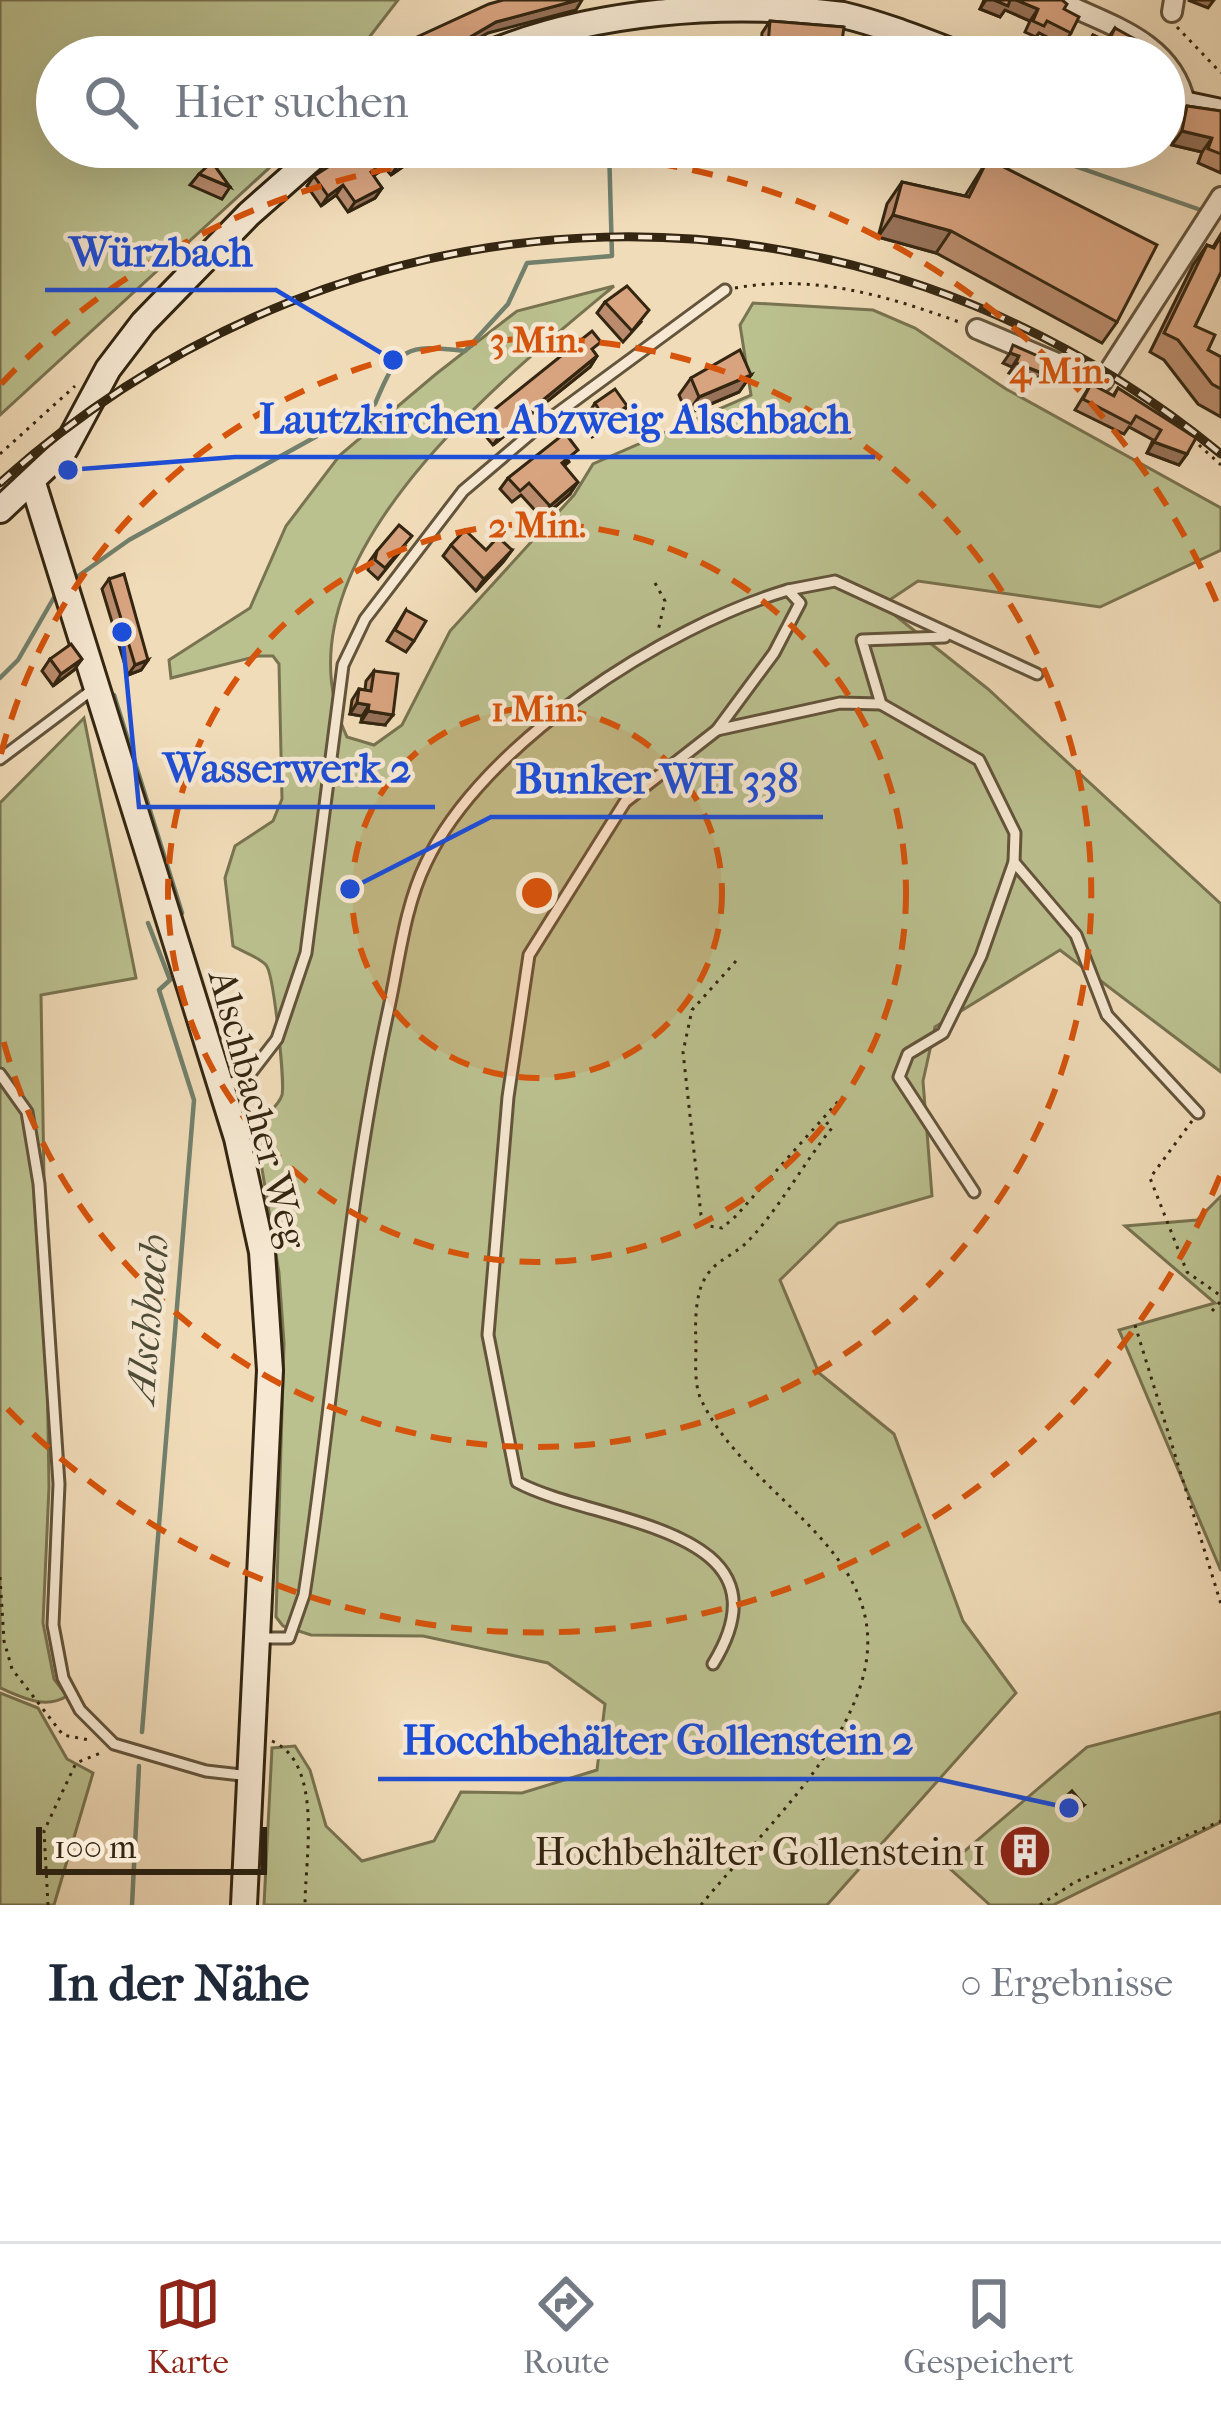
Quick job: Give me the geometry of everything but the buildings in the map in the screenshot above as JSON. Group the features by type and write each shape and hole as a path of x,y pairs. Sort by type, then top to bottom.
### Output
{"street":[{"path":"1057,0 1126,36"},
{"path":"545,36 593,20 734,6 842,15 904,36"},
{"path":"1185,104 1221,112"},
{"path":"0,510 34,483 75,434 108,369 143,323 212,250 303,168"},
{"path":"977,328 1102,382 1213,208"},
{"name":"Alschbacher Weg","path":"34,483 222,1088 251,1195 269,1308 244,1905"}],"lane":[{"path":"222,1088 250,1074 266,1056 291,1004 316,896 343,665 365,619 464,491 701,303 725,290"},
{"path":"1102,382 1120,393"},
{"path":"256,1638 290,1638 304,1595 373,1079 412,903 427,861 473,795 537,730 658,644 726,610 788,590 835,581 1037,674"},
{"path":"713,1664 734,1629 732,1583 700,1547 628,1517 545,1497 517,1481 488,1335 508,1097 529,955 625,802 717,730 774,652 800,603 788,590"},
{"path":"880,704 862,640 951,637"},
{"path":"0,759 99,685"},
{"path":"717,730 840,704 880,704 980,760 1015,833 1014,862 981,956 943,1033 908,1054 899,1077 974,1192"},
{"path":"1014,862 1076,935 1107,1015 1198,1112"},
{"path":"0,1073 27,1112 39,1184 58,1484 53,1625 63,1678 80,1710 115,1744 206,1771 251,1775"}],"path":[{"path":"1173,6 1183,36"},
{"path":"1185,38 1221,73"},
{"path":"725,290 777,281 846,287 977,328"},
{"path":"0,454 80,381 108,369"},
{"path":"1199,445 1221,465"},
{"path":"655,583 664,601 658,644"},
{"path":"736,961 692,1010 683,1052 701,1215 709,1226 722,1228 736,1216 842,1097"},
{"path":"1198,1112 1150,1178 1187,1273 1221,1299 1212,1311"},
{"path":"701,1905 840,1736 860,1688 867,1650 869,1618 814,1526 722,1437 698,1392 701,1284 716,1262 745,1244 832,1128 822,1118"},
{"path":"1136,1325 1221,1604"},
{"path":"0,1576 4,1641 13,1669 63,1735 115,1744"},
{"path":"252,1738 283,1746 305,1781 305,1905"},
{"path":"48,1905 44,1831 76,1763 115,1744"},
{"path":"1040,1905 1075,1882 1221,1821"}],"green space":[{"path":"0,0 398,0 370,36 36,36 36,168 269,168 0,415"},
{"path":"614,286 457,426 407,484 366,545 339,608 331,673 347,737 374,745 402,725 450,631 574,495 593,464 751,395 740,325 753,303 873,310 915,328 1006,389 1221,508 1221,550 1100,607 918,581 882,605 988,689 1221,904 1221,1072 1060,950 935,1027 923,1081 932,1196 838,1223 780,1280 819,1373 894,1434 963,1621 1016,1693 827,1905 264,1905 272,1748 295,1746 310,1770 326,1826 362,1861 434,1841 461,1792 522,1793 597,1770 605,1704 548,1663 423,1636 311,1635 283,1626 276,1617 284,1343 279,1273 256,1132 282,1095 282,1071 269,973 263,962 233,946 225,878 235,846 273,821 282,799 279,664 273,656 258,656 171,678 169,660 250,608 286,526 340,455 436,374 517,311"},
{"path":"84,718 136,978 41,995 49,1487 43,1623 54,1679 67,1696 42,1702 0,1688 0,803"},
{"path":"1221,1196 1221,1571 1119,1330 1215,1303 1125,1226 1197,1220"},
{"path":"0,1693 38,1708 67,1759 93,1773 54,1905 0,1905"},
{"path":"1221,1712 1221,1822 1053,1905 990,1905 947,1866 1087,1747"}],"waterway":[{"path":"74,579 129,540 375,404 391,371 406,354 429,348 465,351 508,304 527,263 612,256 610,168"},
{"path":"1080,168 1198,209"},
{"path":"0,678 18,660 56,594"},
{"name":"Alschbach","path":"114,695 182,913"},
{"name":"Alschbach","path":"142,1732 194,1100 159,990 170,980 148,923"},
{"name":"Alschbach","path":"132,1905 139,1766"}],"railway":[{"path":"0,483 139,379 288,303 445,256 605,237 767,248 925,287 1078,356 1221,454"}],"place":[{"name":"Würzbach","path":"393,360"},
{"name":"Lautzkirchen Abzweig Alschbach","path":"68,470"},
{"name":"Wasserwerk 2","path":"122,632"},
{"name":"Bunker WH 338","path":"350,889"},
{"name":"Hocchbehälter Gollenstein 2","path":"1069,1808"},
{"name":"Hochbehälter Gollenstein 1","path":"1025,1851"}]}
